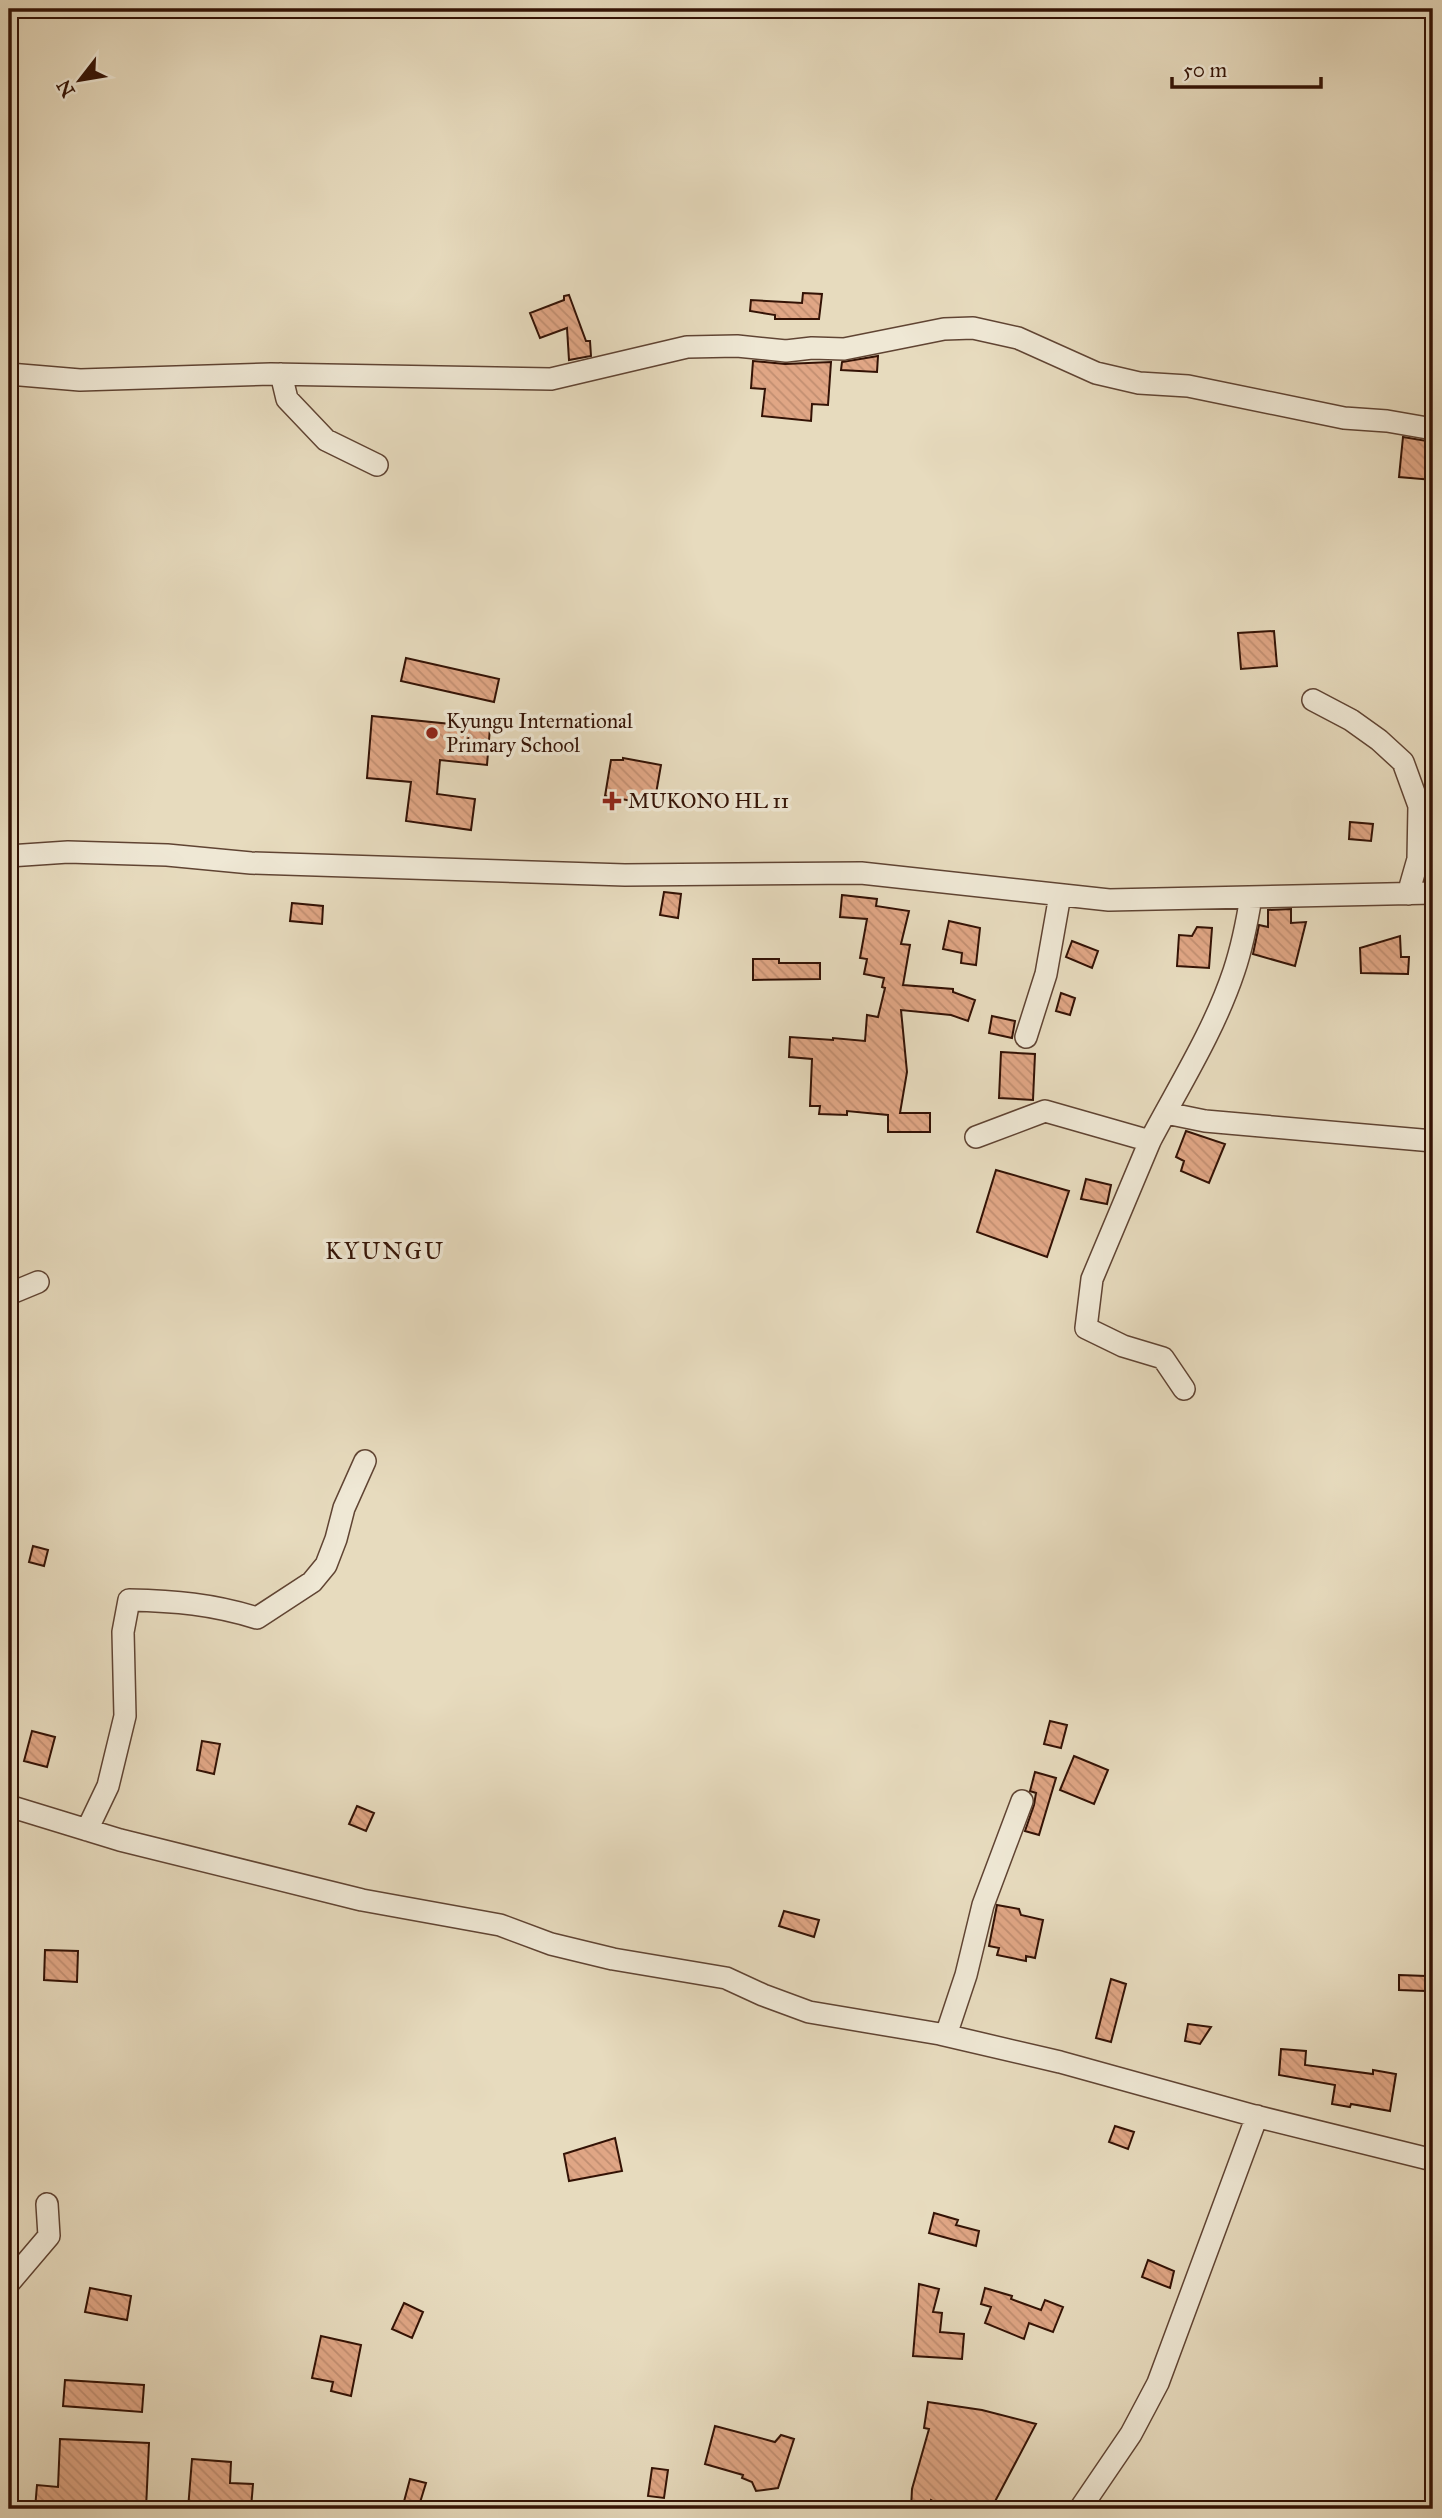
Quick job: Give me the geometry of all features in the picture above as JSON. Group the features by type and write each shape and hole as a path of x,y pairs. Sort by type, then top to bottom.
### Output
{"street":[{"path":"9,374 80,380 281,374 551,379 687,347 737,346 786,352 812,348 844,349 944,328 973,328 1018,338 1096,373 1128,381 1188,386 1344,418 1387,421 1433,429"},
{"path":"281,374 287,399 326,440 377,465"},
{"path":"1313,700 1351,720 1403,762 1419,806 1418,859 1408,894"},
{"path":"9,856 68,852 167,855 251,863 625,876 861,873 1109,900 1433,893"},
{"path":"1026,1037 1046,974 1060,895"},
{"path":"1184,1389 1163,1358 1123,1346 1086,1328 1092,1279 1150,1141 1208,1034 1235,971 1251,897"},
{"path":"976,1137 1045,1111 1150,1141"},
{"path":"1166,1113 1205,1121 1433,1141"},
{"path":"9,1294 38,1282"},
{"path":"87,1830 108,1786 125,1716 123,1642 129,1600 183,1601 228,1609 257,1618 312,1582 326,1565 344,1508 365,1461"},
{"path":"946,2035 966,1975 983,1905 1010,1839 1021,1801"},
{"path":"9,1807 87,1830 362,1900 500,1925 551,1944 613,1959 726,1978 809,2012 946,2035 1060,2062 1257,2116 1433,2160"},
{"path":"1080,2509 1131,2434 1158,2383 1257,2116"},
{"path":"9,2283 50,2236 47,2204"}],"building":[{"path":"803,293 822,294 819,319 775,319 775,315 750,311 751,300 802,303"},
{"path":"569,295 586,341 590,341 591,356 569,360 567,328 540,338 530,313 564,300 564,296"},
{"path":"878,356 877,372 841,370 842,362"},
{"path":"753,361 785,364 831,362 828,405 812,404 811,421 762,416 765,389 751,388"},
{"path":"1403,437 1433,442 1433,480 1399,477"},
{"path":"1274,631 1277,666 1241,669 1238,633"},
{"path":"406,658 499,679 494,702 401,681"},
{"path":"372,716 490,728 487,765 440,760 437,794 475,799 471,830 406,821 411,782 367,778"},
{"path":"623,758 661,765 654,805 605,796 611,760"},
{"path":"1350,822 1373,824 1371,841 1349,839"},
{"path":"664,892 681,894 678,918 660,915"},
{"path":"842,895 877,899 876,906 909,911 901,944 910,945 903,985 953,989 953,992 975,1000 968,1021 951,1015 901,1010 907,1072 900,1113 930,1113 930,1132 888,1132 888,1115 847,1111 847,1115 819,1114 820,1106 810,1106 812,1059 789,1057 790,1037 865,1041 867,1015 878,1017 885,988 882,987 884,978 864,974 867,959 860,958 867,919 840,917"},
{"path":"292,903 323,906 322,924 290,921"},
{"path":"1291,909 1291,923 1306,922 1295,966 1253,954 1259,925 1268,927 1268,910"},
{"path":"949,921 980,928 976,965 961,963 962,953 943,949"},
{"path":"1197,927 1212,928 1209,968 1177,966 1179,935 1192,936"},
{"path":"1400,936 1401,957 1409,957 1408,974 1361,973 1360,948"},
{"path":"1072,941 1098,951 1092,968 1066,957"},
{"path":"753,959 779,959 779,963 820,963 820,979 753,980"},
{"path":"1061,993 1075,998 1070,1015 1056,1011"},
{"path":"992,1016 1015,1021 1012,1038 989,1033"},
{"path":"1001,1052 1035,1054 1033,1100 999,1098"},
{"path":"1186,1131 1225,1144 1209,1183 1181,1171 1184,1161 1176,1157"},
{"path":"996,1170 1069,1191 1047,1257 977,1232"},
{"path":"1086,1179 1111,1185 1107,1204 1081,1199"},
{"path":"33,1546 48,1550 44,1566 29,1562"},
{"path":"1050,1721 1067,1725 1061,1748 1044,1744"},
{"path":"32,1731 55,1737 47,1767 24,1761"},
{"path":"202,1741 220,1744 214,1774 197,1770"},
{"path":"1074,1756 1108,1770 1094,1804 1060,1790"},
{"path":"1035,1772 1056,1778 1039,1835 1025,1831 1034,1805 1036,1793 1030,1791"},
{"path":"357,1806 374,1813 366,1831 349,1824"},
{"path":"997,1905 1019,1909 1021,1915 1043,1920 1035,1958 1026,1956 1026,1961 997,1955 999,1948 989,1946"},
{"path":"784,1911 819,1920 814,1937 779,1926"},
{"path":"45,1950 78,1951 77,1982 44,1980"},
{"path":"1399,1975 1426,1976 1425,1991 1399,1990"},
{"path":"1111,1979 1126,1984 1111,2042 1096,2038"},
{"path":"1188,2024 1211,2027 1200,2044 1185,2041"},
{"path":"1281,2049 1306,2051 1305,2065 1373,2074 1373,2070 1396,2074 1390,2111 1351,2104 1350,2107 1332,2104 1335,2085 1279,2075"},
{"path":"1115,2126 1134,2132 1128,2149 1109,2142"},
{"path":"615,2138 622,2171 569,2181 564,2154"},
{"path":"934,2213 958,2220 956,2225 979,2231 976,2246 929,2233"},
{"path":"1148,2260 1174,2271 1170,2288 1142,2277"},
{"path":"919,2284 939,2289 933,2312 942,2313 940,2332 964,2334 962,2359 913,2356"},
{"path":"90,2288 131,2296 127,2320 85,2312"},
{"path":"985,2288 1012,2296 1011,2299 1041,2310 1045,2300 1063,2307 1053,2332 1029,2323 1024,2339 985,2323 991,2307 981,2304"},
{"path":"404,2303 423,2312 412,2338 392,2329"},
{"path":"321,2336 361,2345 351,2396 331,2391 333,2382 312,2378"},
{"path":"65,2380 144,2385 142,2412 63,2406"},
{"path":"928,2402 982,2410 1036,2424 991,2509 947,2509 931,2500 929,2509 911,2509 912,2489 929,2429 924,2428"},
{"path":"715,2426 775,2442 781,2435 794,2439 778,2488 756,2491 752,2482 742,2478 743,2475 705,2464"},
{"path":"60,2439 149,2443 146,2509 35,2509 37,2485 58,2487"},
{"path":"192,2459 231,2462 230,2483 253,2484 251,2508 188,2509"},
{"path":"652,2468 668,2470 664,2498 648,2496"},
{"path":"410,2479 426,2483 418,2509 402,2509"}],"place":[{"name":"Kyungu International Primary School","path":"432,733"},
{"name":"MUKONO HL 11","path":"612,801"}],"district":[{"name":"KYUNGU","path":"385,1251"}]}
